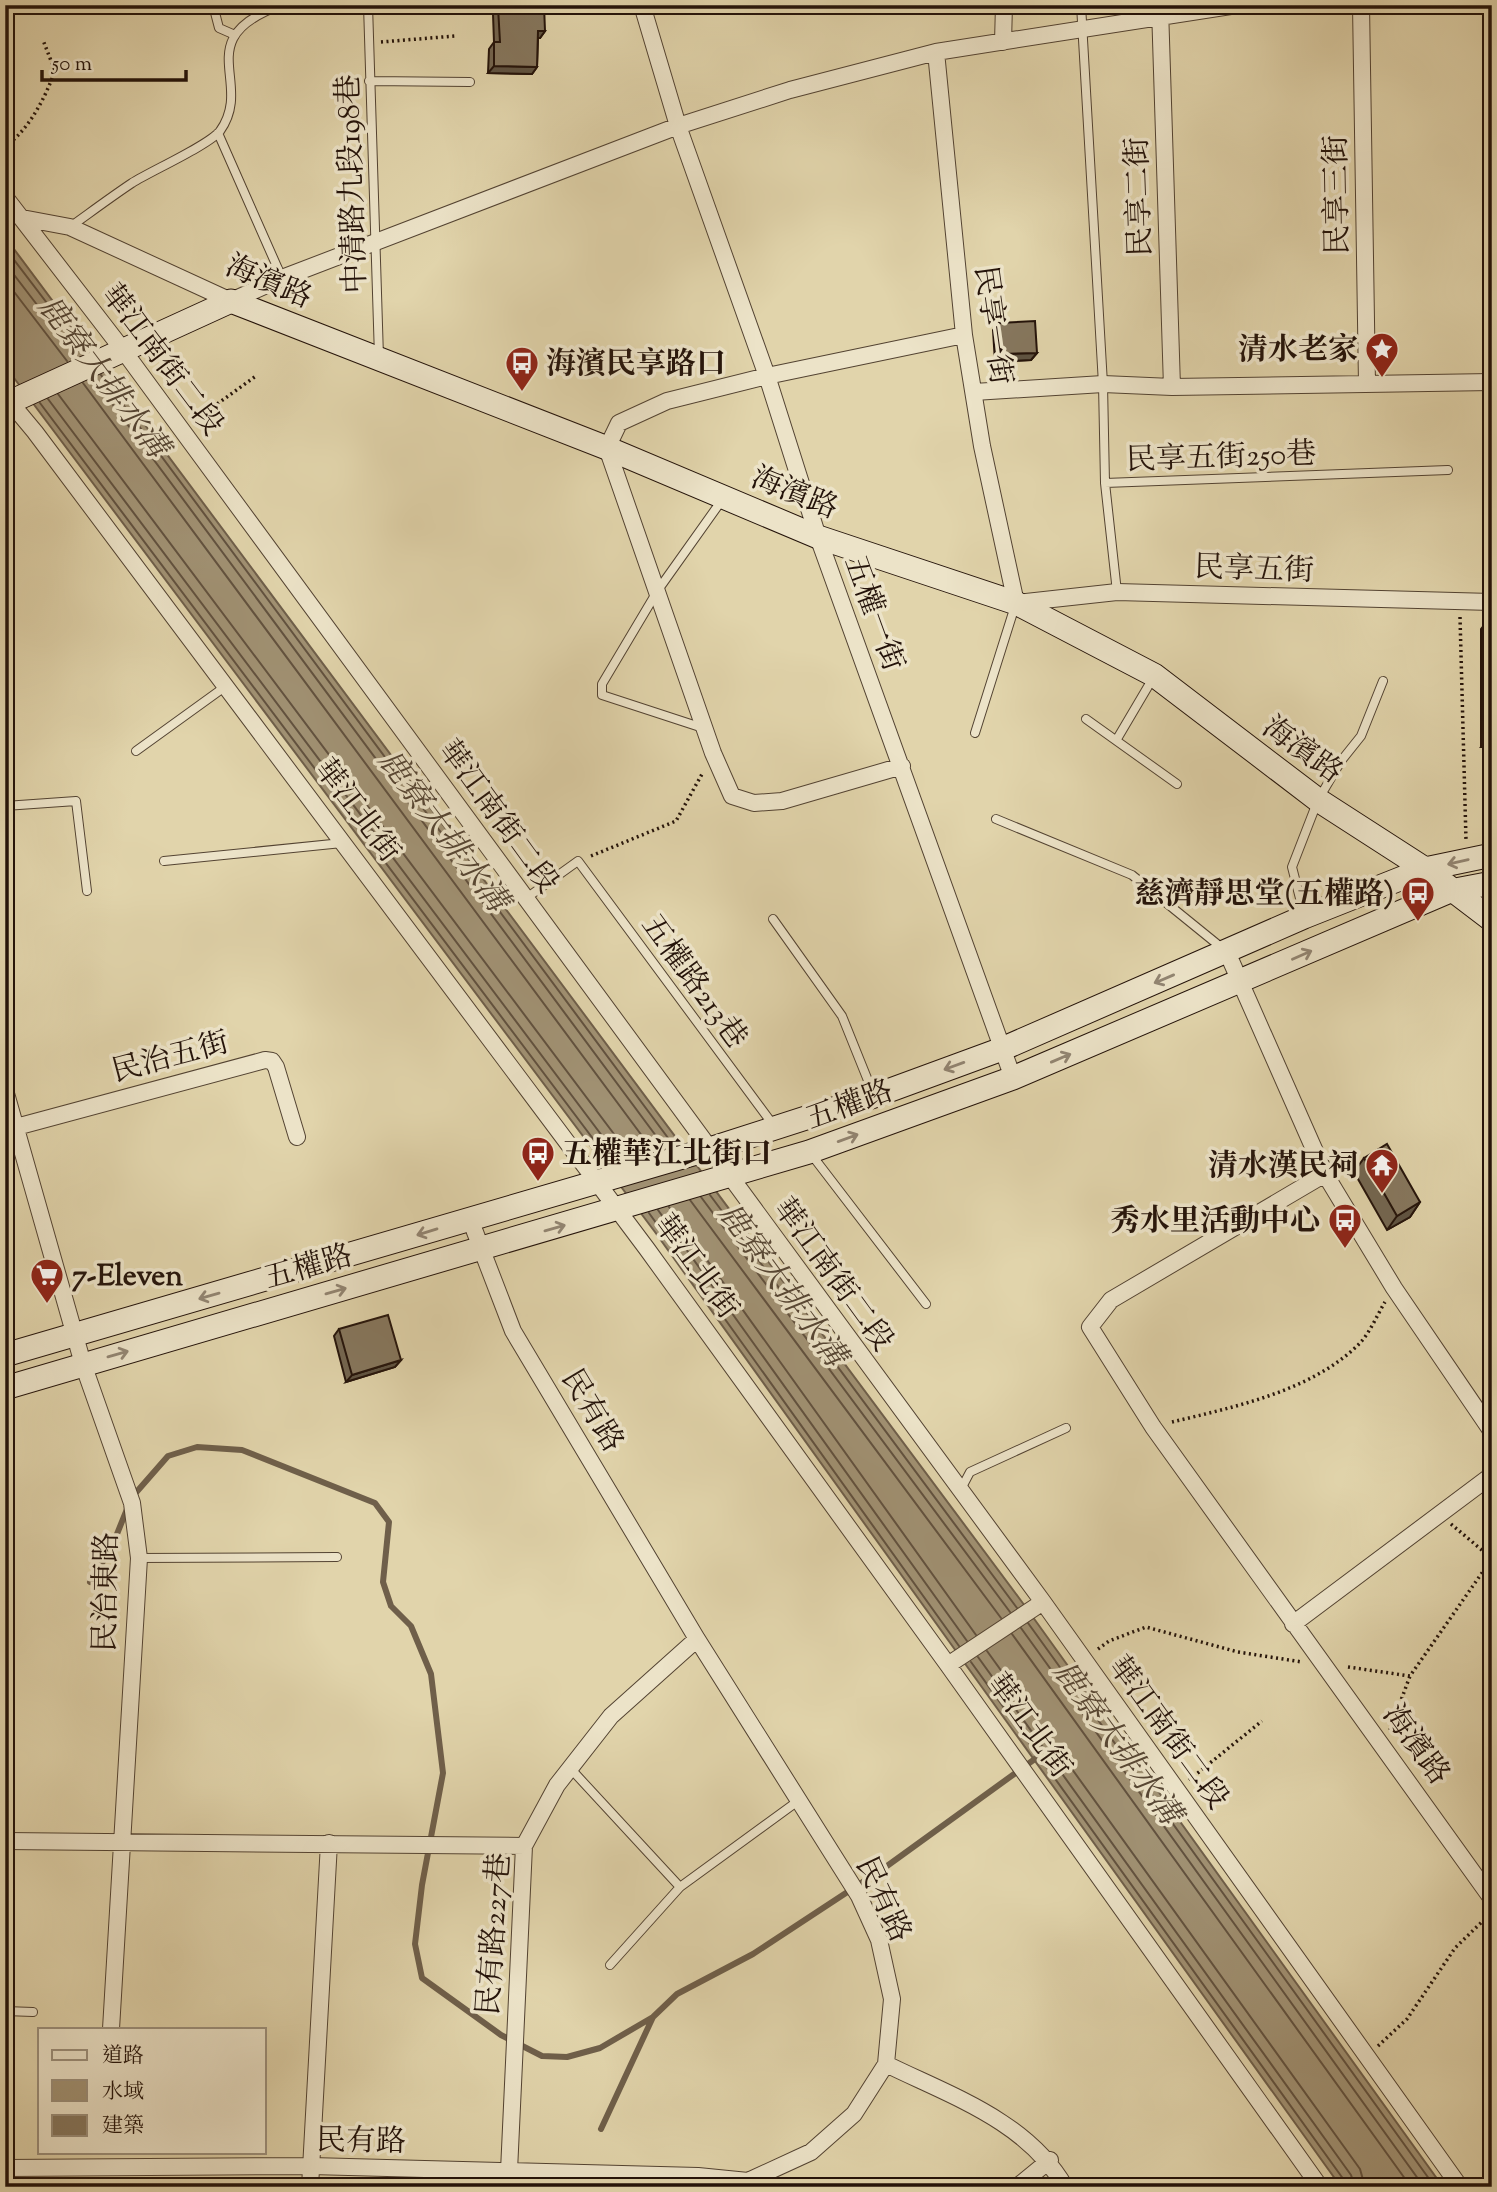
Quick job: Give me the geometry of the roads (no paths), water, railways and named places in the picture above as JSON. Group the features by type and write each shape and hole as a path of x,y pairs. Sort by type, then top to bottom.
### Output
{"street":[{"name":"五權一街","path":"642,5 678,126 767,376 818,537 1013,1078"},
{"path":"1003,42 1004,5"},
{"path":"7,400 282,278 678,126 790,90 936,52 1081,28 1160,11 1237,5"},
{"name":"民享三街","path":"1361,5 1367,384"},
{"name":"民享二街","path":"1160,11 1172,387"},
{"name":"民享一街","path":"936,52 964,335 982,446 1016,603"},
{"name":"華江南街二段","path":"5,197 123,350 525,899 721,1180 959,1492 1038,1606 1082,1660 1460,2187"},
{"name":"海濱路","path":"22,218 70,227 232,301 607,448 818,537 1016,603 1154,676 1318,800 1425,869 1450,891 1492,920"},
{"path":"902,766 782,802 754,803 733,796 713,753 607,448 619,423 667,401 767,376 964,335"},
{"path":"974,392 1103,383 1172,387 1492,382"},
{"name":"華江北街","path":"7,400 343,843 604,1180 952,1662 1320,2187"},
{"name":"民享五街","path":"1016,603 1117,593 1492,601"},
{"name":"五權路","path":"5,1355 701,1152 874,1096 1002,1049 1304,917 1425,869 1492,855"},
{"name":"五權路","path":"5,1388 809,1152 1013,1078 1450,891 1492,883"},
{"path":"1227,952 1325,1174 1394,1288 1492,1432"},
{"name":"民治五街","path":"11,1129 272,1060 297,1137"},
{"name":"民治東路","path":"5,1090 11,1129 83,1364 132,1503 139,1558 120,1840 111,2028"},
{"name":"海濱路","path":"1325,1174 1111,1300 1090,1327 1153,1427 1383,1751 1492,1899"},
{"name":"民有路","path":"5,2168 105,2159 748,2181 811,2152 854,2114 886,2064 892,1999 879,1940 859,1896 697,1639 513,1331 470,1219"},
{"path":"1293,1624 1492,1475"},
{"path":"952,1662 1038,1606"},
{"name":"民有路227巷","path":"509,2171 523,1846 557,1785 611,1716 697,1639"},
{"path":"5,1840 523,1846"},
{"path":"310,2187 328,1843"},
{"path":"886,2064 996,2118 1050,2160 1065,2187"},
{"path":"1017,2187 1050,2160"}],"lane":[{"path":"213,5 219,28 234,35"},
{"path":"70,227 132,183 218,133 230,109 226,58 234,35 255,15 281,5"},
{"name":"中清路九段198巷","path":"368,5 380,360"},
{"path":"1081,5 1103,383 1105,483"},
{"path":"369,81 470,82"},
{"path":"218,133 282,278"},
{"name":"民享五街250巷","path":"1117,593 1105,483 1448,470"},
{"path":"705,728 602,695 602,684 658,590 724,498"},
{"path":"975,733 1016,603"},
{"path":"1117,739 1154,676"},
{"path":"1304,917 1292,867 1318,800 1341,761 1361,736 1383,681"},
{"path":"136,751 226,686"},
{"path":"1086,719 1177,784"},
{"path":"5,806 76,801 87,891"},
{"path":"996,819 1132,875 1227,952"},
{"path":"164,861 343,843"},
{"name":"五權路213巷","path":"525,899 578,861 775,1129"},
{"path":"773,919 842,1016 874,1096"},
{"path":"809,1152 926,1304"},
{"path":"959,1492 971,1472 1066,1428"},
{"path":"139,1558 337,1557"},
{"path":"570,1769 680,1887"},
{"path":"610,1965 680,1887 798,1801"},
{"path":"5,2011 33,2012"}],"water":[{"name":"鹿寮大排水溝","path":"5,237 1022,1602 1443,2187 1341,2187 655,1232 5,366"}],"waterway":[{"path":"133,1496 168,1456 197,1447 242,1450 375,1503 389,1522 383,1582 391,1606 411,1626 431,1674 443,1773 422,1885 415,1944 422,1978 501,2035 542,2056 567,2057 600,2048 653,2017 677,1994 753,1954 887,1866 1039,1756"},
{"path":"90,1582 111,1549 127,1509"},
{"path":"601,2129 653,2017"}],"place":[{"name":"清水老家","path":"1382,379"},
{"name":"海濱民享路口","path":"522,393"},
{"name":"慈濟靜思堂(五權路)","path":"1418,923"},
{"name":"五權華江北街口","path":"538,1183"},
{"name":"清水漢民祠","path":"1382,1195"},
{"name":"秀水里活動中心","path":"1345,1250"},
{"name":"7-Eleven","path":"47,1305"}]}
